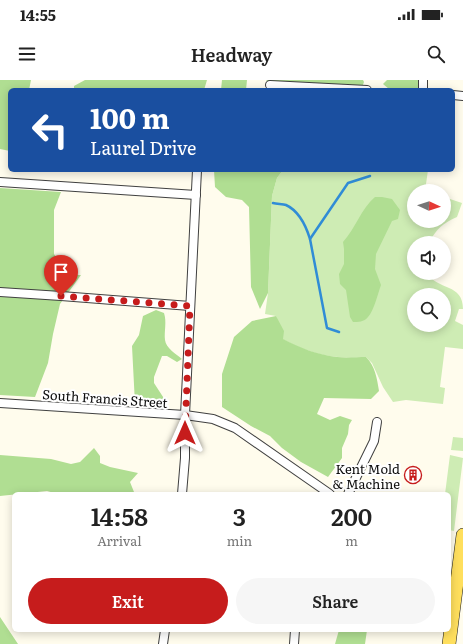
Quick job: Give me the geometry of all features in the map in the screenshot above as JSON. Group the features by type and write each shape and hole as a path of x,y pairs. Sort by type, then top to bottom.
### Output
{"main road":[{"path":"451,624 457,566 463,535"},
{"path":"449,644 450,632"}],"street":[{"path":"270,85 328,88"},
{"path":"182,492 185,458 185,415 197,172"},
{"path":"0,182 196,195"},
{"path":"0,292 190,306"},
{"name":"South Francis Street","path":"0,403 185,415 213,419 235,428 327,492"},
{"path":"349,492 374,441 377,422"},
{"path":"163,644 165,632"},
{"path":"294,644 295,632"}],"green space":[{"path":"0,80 31,80 29,88 8,88 8,151 0,149"},
{"path":"85,80 207,80 205,88 74,88 74,86"},
{"path":"222,80 247,80 246,88 221,88"},
{"path":"266,80 363,80 364,82 362,88 275,88"},
{"path":"387,80 421,80 420,88 388,88 383,84"},
{"path":"214,172 282,172 277,178 272,196 268,293 260,309 251,287 249,207 242,200 226,197 215,187"},
{"path":"282,172 428,172 426,184 407,184 407,228 439,228 433,236 407,236 407,280 433,280 448,288 407,288 407,332 451,332 451,289 459,295 462,301 463,309 459,309 455,321 463,325 463,349 445,347 440,387 445,388 443,404 406,400 393,402 383,387 372,363 366,357 324,355 302,348 282,339 276,316 265,314 268,293 272,196 277,178"},
{"path":"0,188 61,192 54,210 54,254 68,275 81,275 60,304 48,363 35,397 0,395"},
{"path":"375,197 392,199 400,210 398,219 392,221 376,254 375,269 381,285 374,306 365,320 353,322 350,317 346,290 340,284 339,274 344,264 343,242 366,207"},
{"path":"451,199 462,203 457,217 451,220"},
{"path":"156,310 164,313 165,340 167,346 182,359 177,362 167,356 162,356 154,377 154,383 165,400 163,404 135,404 132,346 139,335 143,316"},
{"path":"276,316 284,331 283,339 323,355 340,357 366,357 372,364 375,372 379,391 371,399 324,398 317,414 330,420 340,416 352,420 342,448 342,458 328,477 301,462 282,448 270,436 251,426 222,407 222,374 234,337 252,321"},
{"path":"453,437 463,438 463,451 451,450"},
{"path":"94,448 100,456 100,463 110,467 138,473 130,482 134,492 12,492 12,495 0,496 0,455 51,459 71,464 80,462"},
{"path":"450,455 463,458 454,531 451,530 451,492 445,492"},
{"path":"0,617 18,644 0,644"},
{"path":"338,632 367,632 365,644 335,644"}],"waterway":[{"path":"310,239 348,183 370,176"},
{"path":"273,203 285,205 291,208 295,211 304,224 310,239 327,328 339,332"}],"place":[{"name":"Kent Mold & Machine","path":"413,475"}],"route":[{"path":"61,296 190,306 185,433"}]}
